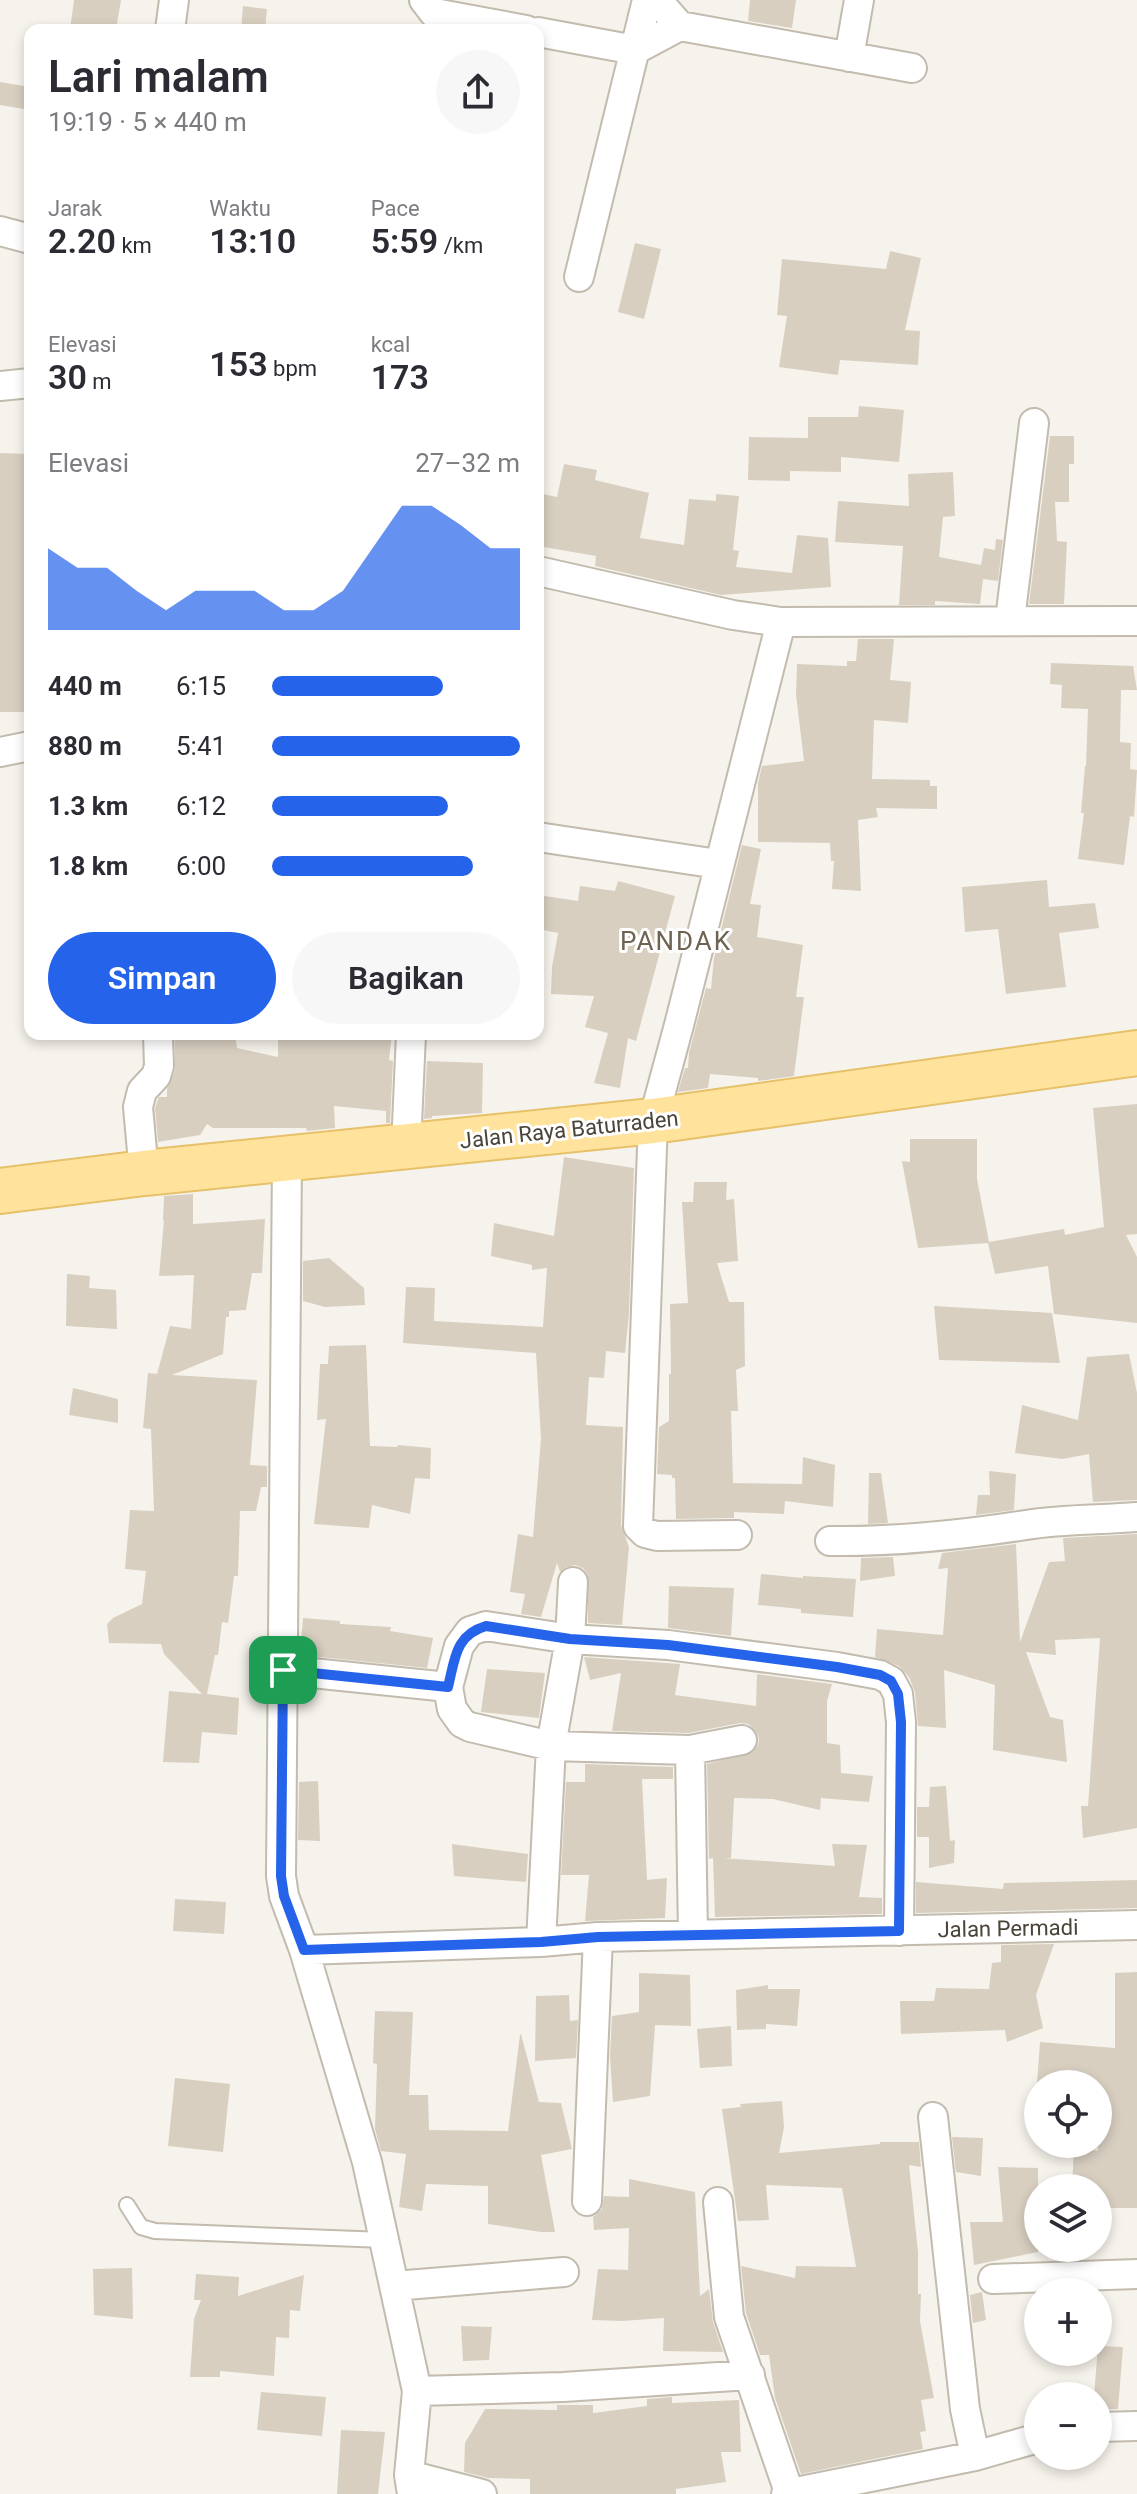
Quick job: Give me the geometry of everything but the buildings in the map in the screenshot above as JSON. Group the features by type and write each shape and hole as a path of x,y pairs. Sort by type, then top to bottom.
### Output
{"main road":[{"name":"Jalan Raya Baturraden","path":"0,1191 144,1173 653,1121 1137,1053"}],"street":[{"path":"171,24 174,0"},
{"path":"579,277 647,0"},
{"path":"657,0 680,26 912,68"},
{"path":"849,57 859,0"},
{"path":"431,11 496,24"},
{"path":"544,33 635,50 680,26"},
{"path":"0,231 24,237"},
{"path":"0,386 24,384"},
{"path":"1010,620 1034,423"},
{"path":"544,572 733,615 781,622 1137,621"},
{"path":"737,1535 657,1536 645,1533 638,1526 653,1121 781,622"},
{"path":"0,752 24,747"},
{"path":"544,838 718,864"},
{"path":"144,1173 138,1107 142,1091 156,1076 158,1040"},
{"path":"406,1147 411,1040"},
{"path":"287,1159 281,1876 284,1896 304,1950 367,2162 417,2391 411,2484 482,2494"},
{"path":"830,1541 879,1542 1026,1525 1137,1517"},
{"path":"541,1942 551,1746 570,1639 573,1582"},
{"path":"742,1740 690,1750 551,1746 462,1723 452,1709 448,1687 459,1646 470,1631 486,1626 570,1639 668,1645 880,1675 891,1681 898,1694 901,1722 899,1931"},
{"path":"283,1670 448,1687"},
{"path":"690,1750 693,1935"},
{"name":"Jalan Permadi","path":"304,1950 541,1942 598,1937 1137,1925"},
{"path":"587,2201 598,1937"},
{"path":"933,2117 966,2416 975,2456"},
{"path":"718,2202 729,2317 785,2484 975,2456 1024,2442"},
{"path":"394,2286 564,2272"},
{"path":"993,2279 1137,2274"},
{"path":"417,2391 563,2387 750,2375"},
{"path":"1112,2427 1137,2426"}],"lane":[{"path":"127,2205 141,2227 155,2231 384,2240"}],"district":[{"name":"PANDAK","path":"676,941"}],"route":[{"path":"486,1626 570,1639 668,1645 880,1675 891,1681 898,1694 901,1722 899,1931 598,1937 541,1942 304,1950 284,1896 281,1876 283,1670 448,1687 459,1646 470,1631 486,1626"}]}
